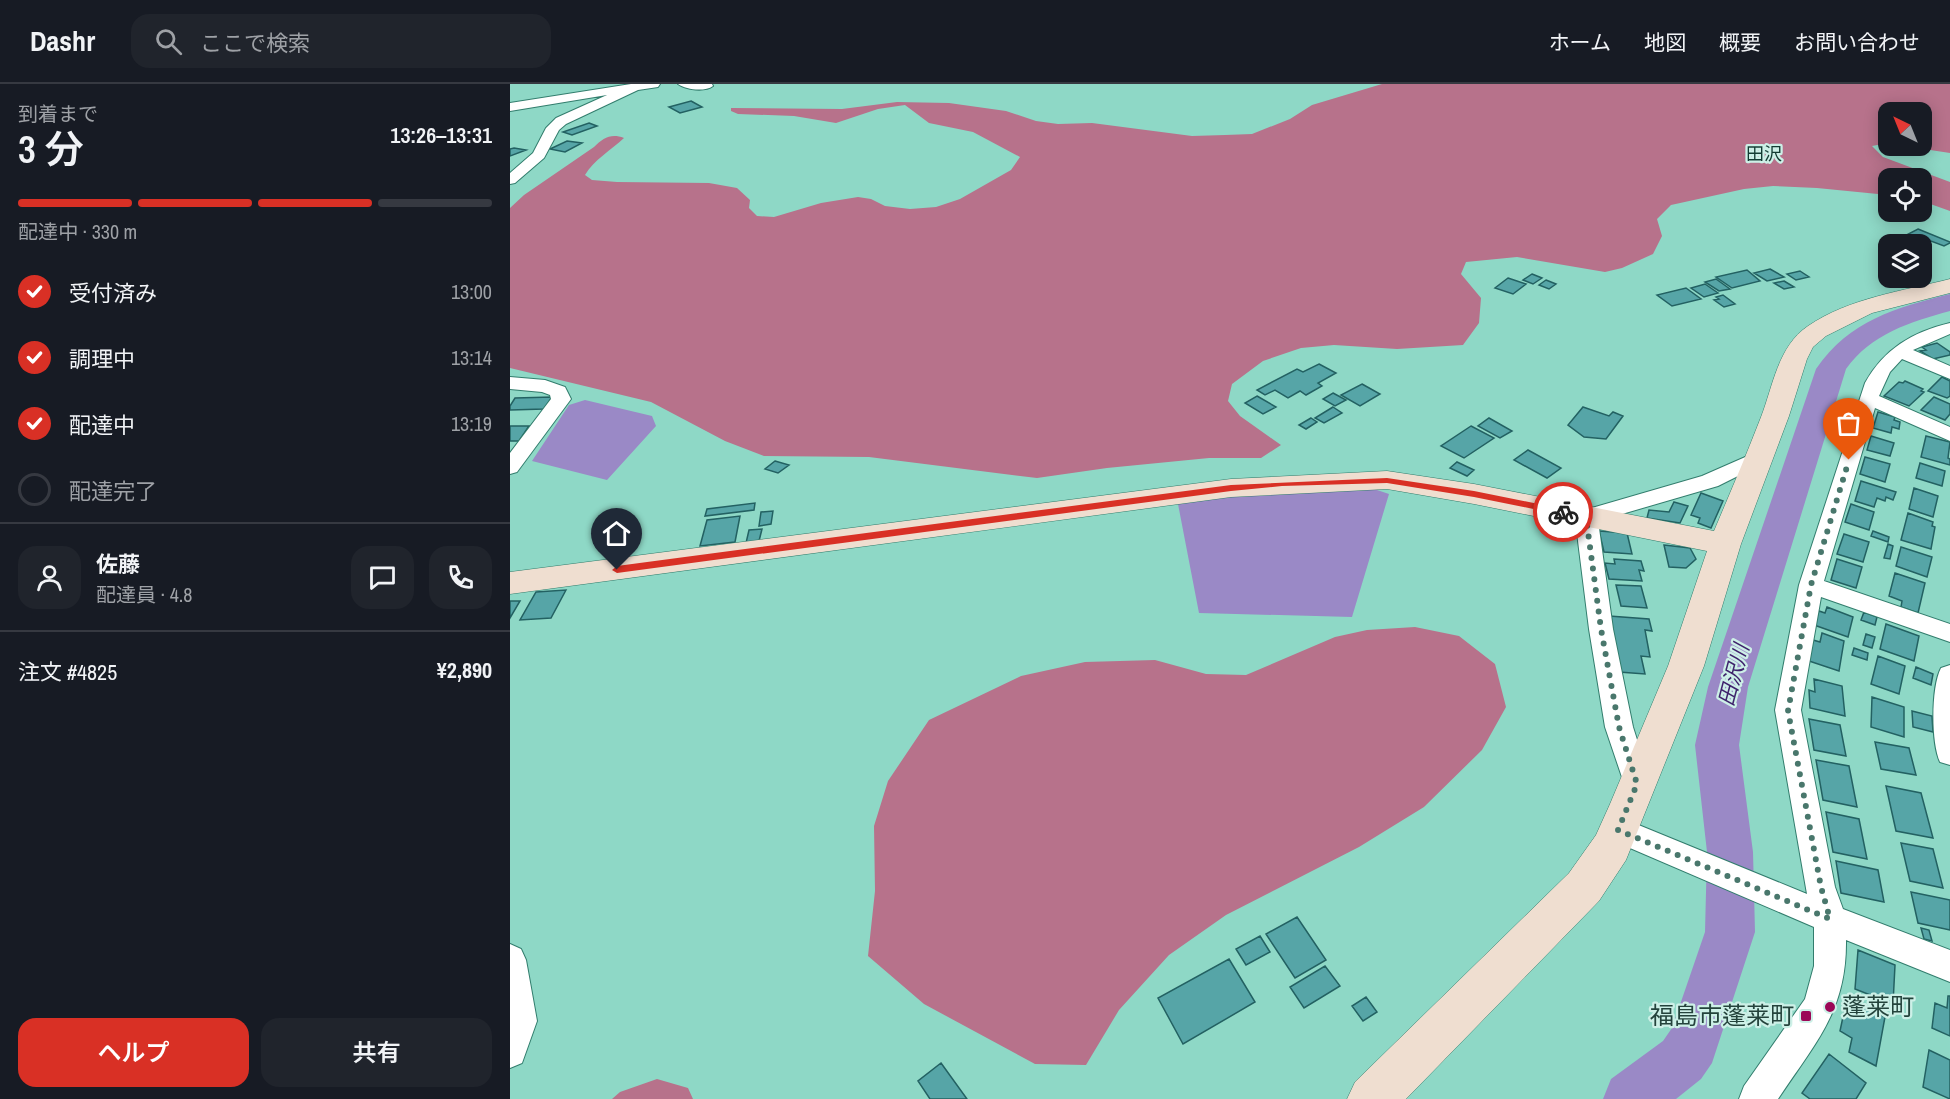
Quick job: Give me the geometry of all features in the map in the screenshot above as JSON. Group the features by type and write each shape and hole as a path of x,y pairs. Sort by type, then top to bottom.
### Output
{"street":[{"path":"510,107 654,84"},
{"path":"684,84 707,86"},
{"path":"510,180 538,155 553,128 561,122 635,87"},
{"path":"1372,1099 1458,1011 1533,941 1584,887 1611,847 1686,666 1725,544 1794,359 1808,337 1863,308 1950,286"},
{"path":"1757,1099 1820,1006 1830,966 1830,919 1821,887 1788,711 1811,585 1868,398 1879,371 1899,351 1914,341 1950,328"},
{"path":"1899,351 1950,373"},
{"path":"510,383 545,386 558,391 561,399 510,467"},
{"path":"1868,398 1950,435"},
{"path":"1586,517 1710,481 1759,457"},
{"path":"510,583 1231,488 1387,480 1474,494 1725,544"},
{"path":"1586,517 1601,629 1617,716 1637,784"},
{"path":"1811,585 1950,633"},
{"path":"1950,675 1947,720 1950,754"},
{"path":"1618,830 1830,919 1950,966"},
{"path":"510,1051 520,1021 511,979"}],"shaded area":[{"path":"1382,84 1950,84 1950,153 1932,150 1932,102 1878,102 1878,145 1872,146 1878,152 1878,156 1912,168 1878,168 1878,194 1773,186 1744,189 1671,205 1657,219 1662,236 1653,254 1622,268 1605,272 1517,257 1466,262 1461,274 1481,298 1479,323 1463,345 1397,349 1334,345 1301,348 1263,361 1232,384 1228,401 1240,416 1281,445 1261,458 1209,458 1107,468 1037,478 869,457 764,456 725,441 651,402 510,368 510,208 524,195 608,137 624,138 598,160 585,175 592,180 709,183 737,188 750,200 749,208 757,216 774,217 821,203 858,197 871,199 885,206 910,209 936,207 960,199 1011,170 1020,157 973,132 929,123 905,105 878,109 836,123 794,116 738,114 731,111 731,108 842,109 897,102 949,103 1006,111 1036,121 1058,124 1092,123 1192,136 1252,134 1290,119 1312,105"},
{"path":"1932,175 1950,182 1950,211 1932,205"},
{"path":"585,400 652,416 656,426 607,480 532,461 569,405"},
{"path":"1299,488 1374,489 1389,494 1352,617 1199,613 1178,504"},
{"path":"1415,627 1459,636 1495,664 1506,707 1482,750 1424,807 1359,847 1226,915 1169,955 1119,1010 1086,1065 1035,1064 924,1004 868,956 875,891 874,826 888,781 929,720 1021,676 1085,662 1155,660 1206,674 1246,675 1335,637 1367,630"},
{"path":"657,1079 688,1088 693,1099 612,1099 620,1092"}],"building":[{"path":"691,101 702,107 680,113 669,107"},
{"path":"589,123 597,126 572,135 563,132"},
{"path":"567,141 582,143 565,152 550,149"},
{"path":"510,149 526,150 510,156"},
{"path":"1918,229 1930,234 1908,234"},
{"path":"1932,235 1950,242 1944,246 1932,241"},
{"path":"1770,269 1784,277 1767,281 1754,273"},
{"path":"1747,270 1760,281 1732,288 1716,277"},
{"path":"1800,271 1809,277 1796,280 1787,274"},
{"path":"1532,274 1542,278 1533,284 1523,280"},
{"path":"1508,278 1526,284 1513,294 1495,288"},
{"path":"1716,279 1730,289 1719,291 1705,282"},
{"path":"1546,280 1556,284 1549,289 1539,285"},
{"path":"1784,281 1794,287 1784,289 1774,283"},
{"path":"1705,284 1718,293 1704,297 1691,288"},
{"path":"1686,288 1701,299 1672,306 1657,295"},
{"path":"1723,295 1735,304 1724,307 1714,300"},
{"path":"1937,343 1950,352 1950,355 1933,359 1920,351 1926,350 1922,347"},
{"path":"1319,364 1336,373 1318,383 1322,386 1306,395 1300,391 1288,398 1275,390 1265,395 1257,390 1297,369 1303,372"},
{"path":"1942,377 1950,381 1950,396 1947,398 1928,391"},
{"path":"1905,381 1923,389 1921,391 1924,392 1909,406 1884,396 1899,382"},
{"path":"1362,384 1380,394 1360,406 1341,395"},
{"path":"1333,393 1346,400 1335,406 1323,399"},
{"path":"1257,396 1276,407 1263,414 1245,403"},
{"path":"552,397 544,409 510,410 515,398"},
{"path":"1934,397 1950,404 1950,414 1945,420 1921,410"},
{"path":"1333,407 1342,413 1324,423 1315,418"},
{"path":"1583,407 1609,416 1613,412 1623,416 1606,439 1584,437 1568,425"},
{"path":"1878,412 1895,417 1894,420 1900,422 1899,429 1892,427 1891,433 1873,428"},
{"path":"1311,418 1317,422 1306,429 1299,425"},
{"path":"1489,418 1512,431 1500,438 1478,426"},
{"path":"510,426 529,426 519,441 510,441"},
{"path":"1471,426 1494,438 1464,458 1441,446"},
{"path":"1871,436 1894,443 1890,456 1867,450"},
{"path":"1926,436 1950,442 1948,458 1950,465 1921,457"},
{"path":"1528,450 1561,468 1547,478 1514,460"},
{"path":"1865,457 1890,464 1885,482 1860,474"},
{"path":"775,461 789,465 778,473 765,469"},
{"path":"1457,462 1474,470 1467,476 1450,468"},
{"path":"1920,463 1945,471 1942,486 1916,478"},
{"path":"1861,481 1896,492 1893,500 1886,497 1885,501 1877,498 1874,507 1855,501"},
{"path":"1914,488 1938,496 1933,517 1909,509"},
{"path":"1701,493 1723,501 1711,528 1698,523 1700,518 1691,515"},
{"path":"1674,502 1688,506 1680,523 1647,518 1649,510 1669,512"},
{"path":"755,503 754,510 705,516 707,509"},
{"path":"1851,504 1874,512 1869,530 1845,522"},
{"path":"773,511 771,524 759,526 761,512"},
{"path":"1908,513 1933,522 1932,526 1935,527 1931,549 1901,540"},
{"path":"740,516 735,542 700,546 707,520"},
{"path":"762,529 759,541 746,543 749,530"},
{"path":"1599,531 1627,533 1632,554 1604,552"},
{"path":"1873,531 1889,537 1888,542 1871,536"},
{"path":"1844,534 1869,542 1863,562 1837,554"},
{"path":"1888,544 1893,546 1890,559 1884,558"},
{"path":"1664,545 1690,548 1696,559 1686,568 1669,567"},
{"path":"1901,547 1932,557 1927,577 1896,566"},
{"path":"1614,559 1641,561 1644,571 1639,570 1642,581 1609,579 1605,563 1615,564"},
{"path":"1837,559 1862,567 1856,588 1831,580"},
{"path":"1895,573 1925,583 1918,613 1901,607 1902,601 1889,596"},
{"path":"1616,585 1641,586 1647,608 1621,606"},
{"path":"566,590 551,618 520,620 536,592"},
{"path":"510,601 520,601 510,618"},
{"path":"1827,607 1853,617 1848,637 1814,625 1819,611 1825,613"},
{"path":"1864,612 1877,617 1875,625 1861,620"},
{"path":"1609,616 1649,619 1652,631 1645,630 1650,657 1641,656 1645,674 1619,672"},
{"path":"1886,624 1919,636 1914,661 1880,649"},
{"path":"1822,633 1844,641 1839,671 1809,661 1813,640 1820,642"},
{"path":"1866,634 1875,637 1872,648 1863,645"},
{"path":"1854,648 1868,653 1867,660 1852,655"},
{"path":"1878,656 1905,666 1899,694 1871,684"},
{"path":"1916,667 1933,674 1931,685 1913,678"},
{"path":"1814,679 1842,686 1845,716 1810,708 1809,690 1815,692"},
{"path":"1872,697 1904,707 1904,737 1871,727"},
{"path":"1912,711 1932,716 1933,732 1913,727"},
{"path":"1809,719 1840,725 1846,756 1814,750"},
{"path":"1875,742 1909,748 1916,775 1881,769"},
{"path":"1816,760 1849,766 1857,807 1823,800"},
{"path":"1886,786 1921,793 1933,838 1896,831"},
{"path":"1826,812 1859,819 1867,859 1833,852"},
{"path":"1901,843 1933,849 1943,888 1910,881"},
{"path":"1836,861 1878,870 1884,902 1841,893"},
{"path":"1911,892 1950,900 1950,930 1918,923"},
{"path":"1297,917 1326,960 1295,978 1266,934"},
{"path":"1921,928 1929,930 1932,941 1924,939"},
{"path":"1260,936 1270,952 1246,965 1236,949"},
{"path":"1858,950 1895,965 1893,1004 1855,989"},
{"path":"1229,959 1255,1002 1183,1044 1158,998"},
{"path":"1325,966 1340,986 1304,1008 1290,987"},
{"path":"1948,996 1950,996 1950,1036 1932,1028 1935,1003 1947,1008"},
{"path":"1366,997 1377,1012 1363,1021 1352,1006"},
{"path":"1847,998 1885,1017 1876,1066 1849,1052 1852,1038 1840,1031"},
{"path":"1929,1050 1950,1060 1950,1099 1923,1087"},
{"path":"1829,1054 1866,1083 1856,1099 1810,1099 1802,1093"},
{"path":"941,1063 967,1099 930,1099 918,1081"}],"waterway":[{"name":"田沢川","path":"1631,1099 1682,1060 1693,1044 1730,932 1730,852 1717,745 1728,687 1831,369 1842,354 1868,332 1899,318 1950,302"}],"way so far":[{"path":"1563,512 1586,517 1601,629 1619,727 1637,784 1618,830 1830,919 1821,887 1788,711 1811,585 1849,460"}],"place":[{"name":"蓬莱町","path":"1830,1007"},
{"name":"福島市蓬莱町","path":"1806,1016"}],"district":[{"name":"田沢","path":"1764,154"}],"route":[{"path":"617,570 1231,488 1282,484 1387,480 1563,512"}]}
